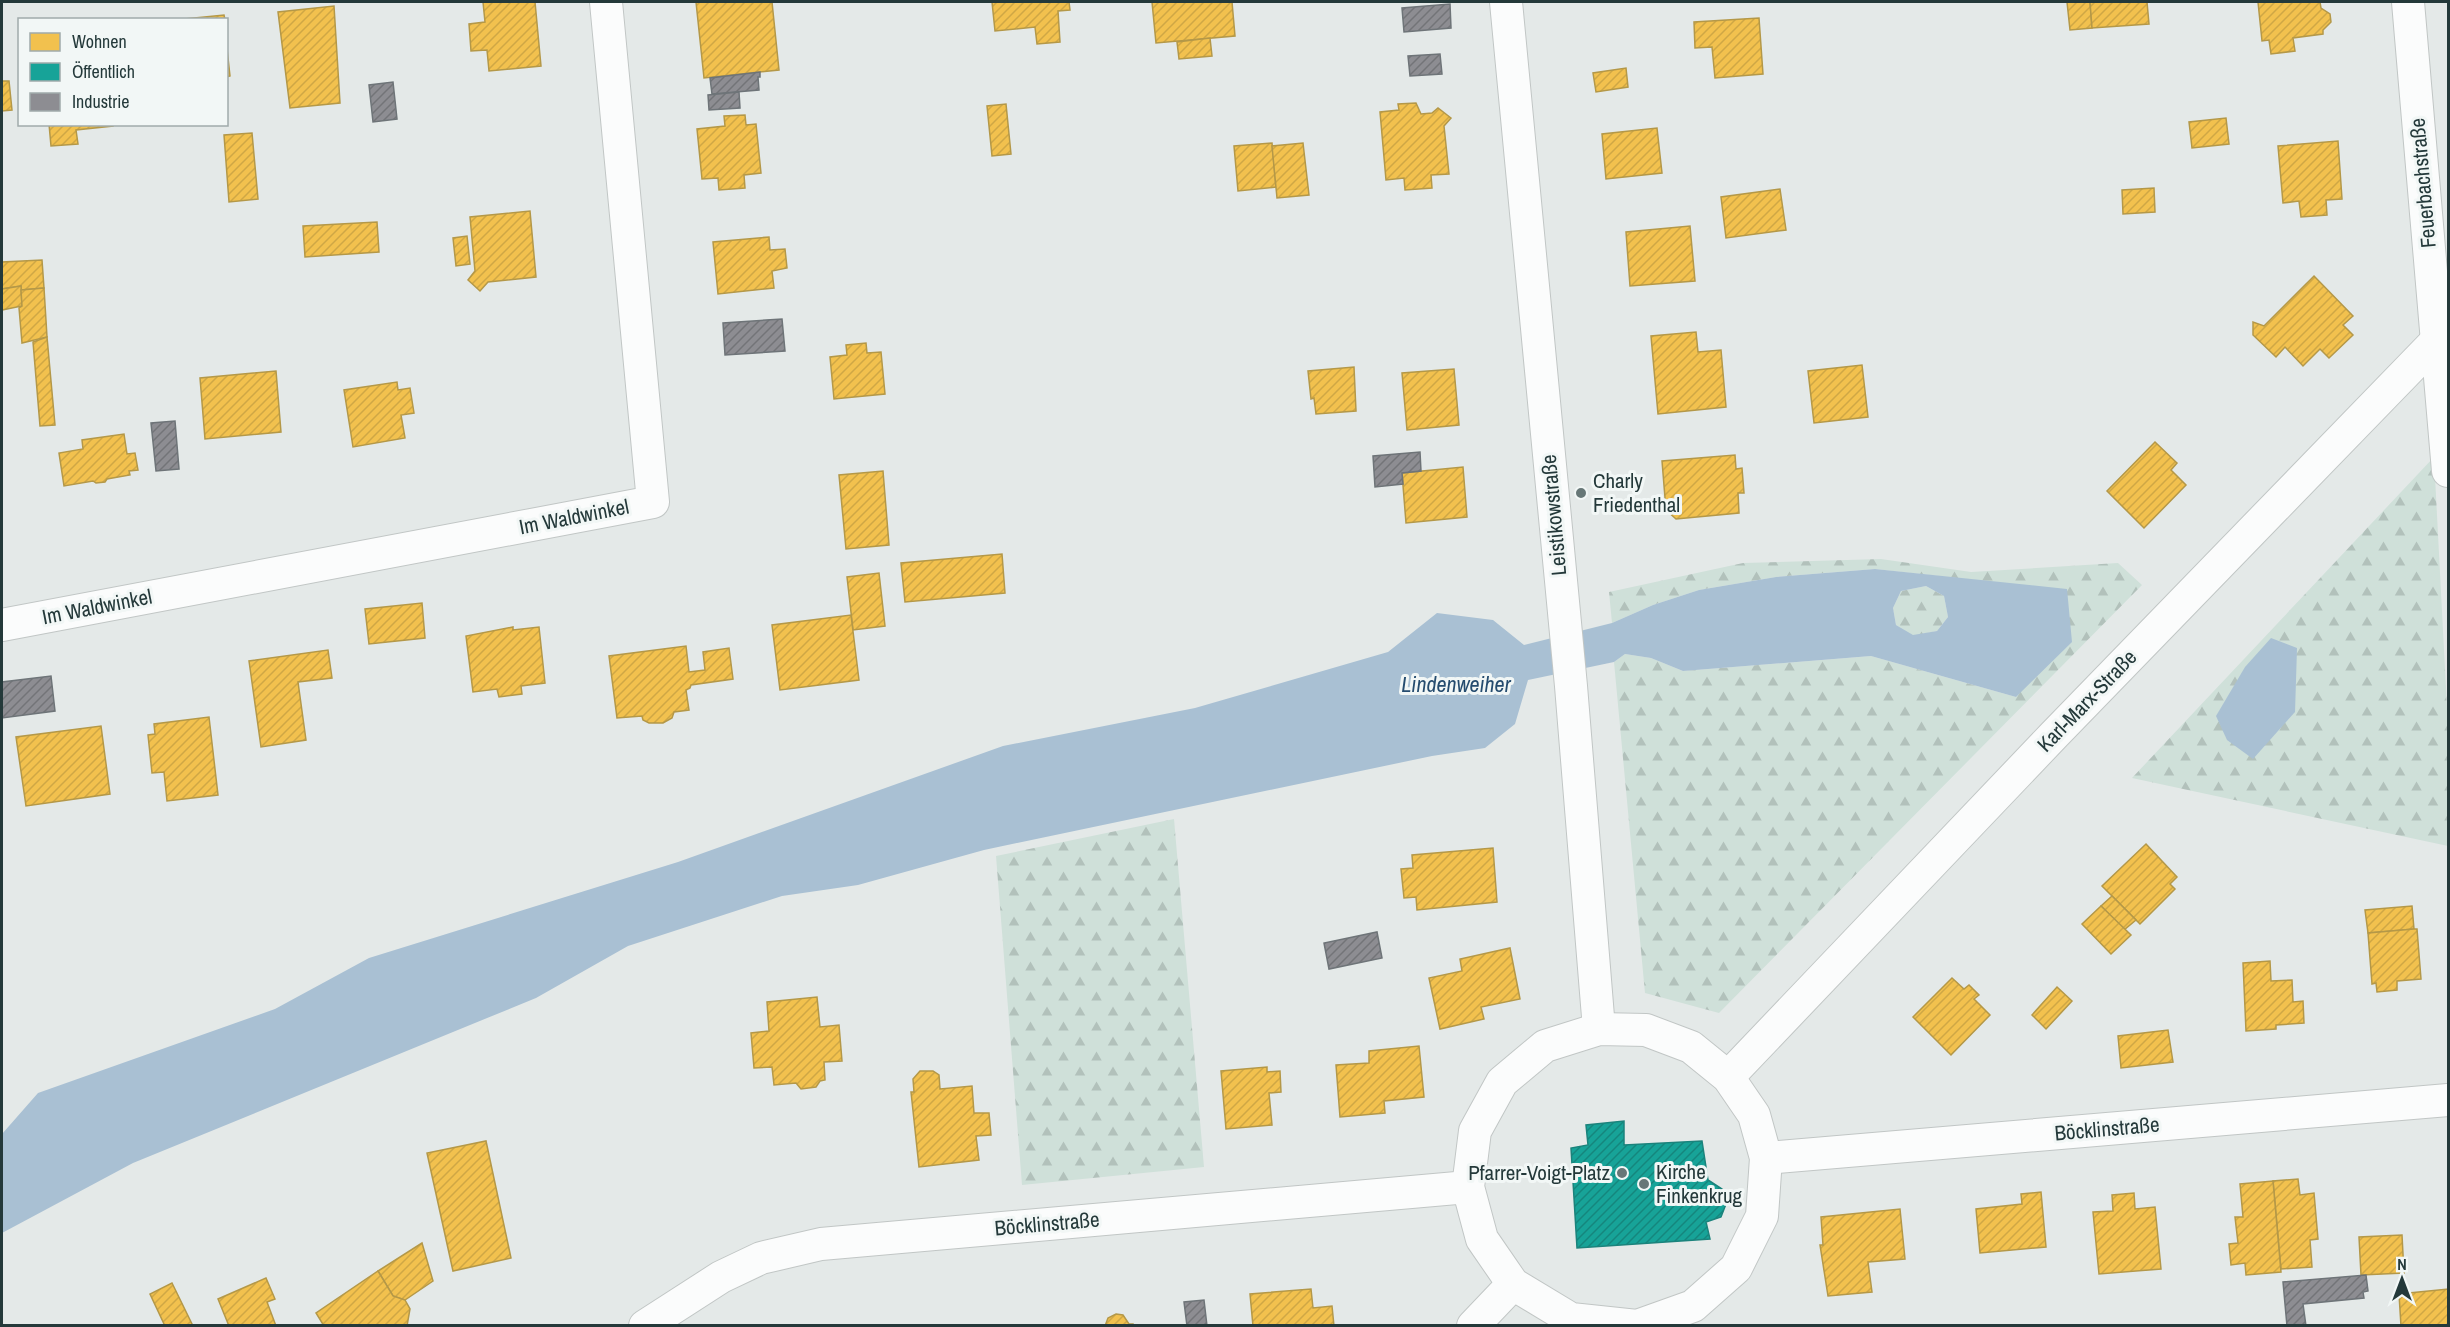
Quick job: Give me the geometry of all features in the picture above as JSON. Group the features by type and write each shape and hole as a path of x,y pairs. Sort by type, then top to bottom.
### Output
{"street":[{"name":"Im Waldwinkel","path":"2,625 653,502 606,2"},
{"name":"Leistikowstraße","path":"1506,2 1571,686 1599,1029"},
{"name":"Feuerbachstraße","path":"2408,2 2442,335 2448,471"},
{"name":"Karl-Marx-Straße","path":"1728,1077 2053,736 2442,335"},
{"path":"1599,1029 1646,1030 1691,1047 1728,1077 1754,1115 1766,1158 1762,1216 1736,1268 1693,1306 1637,1326 1571,1319 1513,1284 1482,1239 1468,1187 1475,1131 1502,1082 1545,1046 1599,1029"},
{"name":"Böcklinstraße","path":"1766,1158 2448,1100"},
{"name":"Böcklinstraße","path":"645,1326 721,1278 761,1258 821,1244 1468,1187"},
{"path":"1473,1326 1513,1284"}],"green space":[{"path":"2434,457 2448,727 2448,846 2132,778"},
{"path":"1881,559 1971,572 2118,563 2142,585 1719,1013 1645,993 1614,662 1625,654 1651,658 1683,671 1871,656 2016,697 2067,590 1875,569 1776,577 1699,590 1653,605 1612,623 1609,592 1743,563"},
{"path":"1926,586 1944,596 1948,617 1937,631 1913,636 1896,625 1893,608 1901,591"},
{"path":"1174,819 1204,1167 1022,1185 996,856"}],"water":[{"name":"Lindenweiher","path":"1875,569 2067,589 2072,642 2016,697 1871,656 1683,671 1651,658 1625,654 1614,662 1528,680 1515,724 1485,748 1432,756 984,850 858,885 782,896 628,946 536,998 133,1163 2,1233 2,1134 38,1093 275,1009 369,958 678,862 1003,746 1195,708 1388,652 1437,613 1493,620 1524,645 1612,623 1653,605 1699,590 1776,577","holes":["1926,586 1944,596 1948,617 1937,631 1913,635 1896,625 1893,608 1901,591"]},
{"path":"2271,638 2297,648 2295,712 2253,759 2227,740 2216,716 2245,667"}],"building: Wohnen":[{"path":"483,2 535,2 541,66 489,71 487,50 471,51 469,24 485,22"},
{"path":"696,2 772,2 779,70 704,78"},
{"path":"992,2 1069,2 1070,10 1058,11 1060,42 1037,44 1035,27 995,31"},
{"path":"1152,2 1232,2 1235,36 1156,43"},
{"path":"2067,2 2090,2 2092,28 2070,30"},
{"path":"2090,2 2147,2 2149,24 2092,28"},
{"path":"2258,2 2320,2 2321,8 2330,14 2331,22 2323,30 2323,34 2293,38 2295,51 2271,54 2269,40 2262,41"},
{"path":"334,6 340,103 290,108 278,12"},
{"path":"224,15 225,18 194,18"},
{"path":"1759,18 1763,74 1715,78 1712,47 1695,48 1694,22"},
{"path":"1210,38 1212,56 1179,59 1177,42"},
{"path":"1626,68 1628,87 1596,92 1593,73"},
{"path":"2,81 9,81 12,110 2,111"},
{"path":"1416,103 1421,114 1432,113 1438,108 1451,118 1444,126 1449,174 1431,175 1432,188 1405,190 1404,178 1386,180 1380,112 1399,110 1398,104"},
{"path":"1006,104 1011,154 992,156 987,106"},
{"path":"745,115 746,125 756,124 761,173 744,175 745,188 719,190 718,178 702,179 697,129 725,126 724,116"},
{"path":"2226,118 2229,144 2192,148 2189,122"},
{"path":"49,126 113,126 76,130 78,144 51,146"},
{"path":"1657,128 1662,173 1606,179 1602,134"},
{"path":"252,133 258,199 229,202 224,135"},
{"path":"2338,141 2342,199 2326,200 2327,215 2301,217 2299,201 2283,203 2278,146"},
{"path":"1272,143 1276,187 1238,191 1234,146"},
{"path":"1303,143 1309,195 1277,198 1272,146"},
{"path":"2154,188 2155,212 2123,214 2122,190"},
{"path":"1780,189 1786,230 1726,238 1721,197"},
{"path":"530,211 536,277 488,282 480,291 468,280 475,271 470,217"},
{"path":"377,222 379,252 305,257 303,226"},
{"path":"1690,226 1695,281 1630,286 1626,232"},
{"path":"467,236 470,264 456,266 453,238"},
{"path":"769,237 770,250 785,249 787,268 772,271 774,288 718,294 713,242"},
{"path":"42,260 44,288 21,290 21,286 2,289 2,262"},
{"path":"2314,276 2353,316 2343,325 2353,335 2329,358 2320,349 2303,366 2285,347 2276,357 2253,335 2253,322 2264,326"},
{"path":"21,286 22,306 2,310 2,289"},
{"path":"44,288 47,337 22,343 19,308 22,306 21,290"},
{"path":"1696,332 1698,352 1721,350 1726,407 1658,414 1651,336"},
{"path":"47,337 55,425 40,426 33,342"},
{"path":"866,343 867,353 881,352 885,394 834,399 830,357 847,355 846,345"},
{"path":"1862,365 1868,417 1814,423 1808,371"},
{"path":"1354,367 1356,411 1316,414 1314,398 1311,399 1308,371"},
{"path":"1454,369 1459,425 1407,430 1402,373"},
{"path":"276,371 281,432 205,439 200,378"},
{"path":"397,382 398,390 410,388 414,413 401,415 405,438 353,447 344,390"},
{"path":"124,434 127,454 135,453 138,470 129,471 130,475 107,479 105,482 93,481 64,486 59,453 83,449 82,440"},
{"path":"2155,442 2177,463 2171,470 2186,485 2144,528 2107,491"},
{"path":"1735,455 1736,469 1742,468 1744,493 1738,493 1739,513 1676,519 1666,510 1662,461"},
{"path":"1463,467 1467,517 1406,523 1402,473"},
{"path":"883,471 889,545 846,549 839,475"},
{"path":"1002,554 1005,593 905,602 901,563"},
{"path":"879,573 885,626 853,630 847,577"},
{"path":"422,603 425,638 369,644 365,609"},
{"path":"851,615 859,680 780,690 772,625"},
{"path":"513,627 513,630 539,627 545,683 521,686 522,694 499,697 497,689 473,692 466,636"},
{"path":"686,646 689,672 705,670 703,652 729,648 733,679 691,685 686,690 689,710 674,712 672,718 663,723 649,723 643,720 642,716 617,718 609,656"},
{"path":"328,650 332,678 298,682 306,740 261,747 249,661"},
{"path":"209,717 218,795 167,801 164,772 152,773 148,735 155,734 154,724"},
{"path":"101,726 110,794 26,806 16,737"},
{"path":"2146,844 2177,877 2170,884 2175,889 2140,924 2102,886"},
{"path":"1493,848 1497,902 1417,910 1416,897 1404,898 1401,869 1413,868 1412,855"},
{"path":"2112,896 2136,920 2124,930 2101,906"},
{"path":"2101,906 2131,935 2111,954 2082,924"},
{"path":"2412,906 2414,929 2368,933 2365,910"},
{"path":"2417,929 2421,979 2397,981 2397,990 2377,992 2376,983 2372,984 2368,933"},
{"path":"1510,948 1520,999 1481,1007 1484,1019 1440,1029 1429,978 1462,971 1460,959"},
{"path":"2270,961 2271,981 2292,980 2293,1002 2303,1001 2304,1023 2276,1025 2276,1029 2246,1031 2243,963"},
{"path":"1952,978 1964,989 1969,985 1979,995 1974,999 1990,1015 1951,1055 1913,1017"},
{"path":"2057,987 2072,1001 2046,1029 2032,1015"},
{"path":"817,997 820,1027 839,1025 842,1061 824,1062 825,1080 820,1081 816,1087 801,1089 796,1083 774,1085 772,1067 754,1068 751,1033 769,1031 767,1002"},
{"path":"2168,1030 2173,1062 2121,1068 2118,1036"},
{"path":"1419,1046 1424,1097 1384,1101 1385,1113 1340,1117 1336,1065 1369,1063 1369,1051"},
{"path":"1267,1067 1267,1072 1280,1071 1281,1092 1269,1093 1272,1125 1226,1129 1221,1071"},
{"path":"920,1071 933,1071 939,1075 940,1089 972,1086 974,1113 989,1113 991,1135 976,1136 979,1160 919,1167 911,1092 914,1092 913,1079"},
{"path":"486,1141 511,1258 453,1271 427,1153"},
{"path":"2298,1179 2300,1195 2314,1193 2318,1239 2310,1240 2312,1267 2281,1269 2273,1181"},
{"path":"2273,1181 2281,1272 2246,1275 2245,1263 2231,1265 2229,1244 2238,1243 2235,1217 2243,1217 2240,1184"},
{"path":"2041,1192 2046,1247 1980,1253 1976,1209 2022,1204 2021,1194"},
{"path":"2134,1193 2135,1209 2155,1207 2161,1269 2099,1274 2093,1212 2113,1211 2112,1195"},
{"path":"1900,1209 1905,1259 1868,1262 1872,1292 1828,1296 1820,1245 1823,1245 1821,1217"},
{"path":"2402,1235 2404,1273 2361,1275 2359,1237"},
{"path":"422,1243 433,1281 405,1300 393,1296 378,1271"},
{"path":"378,1271 393,1296 405,1300 410,1309 407,1326 324,1326 316,1313"},
{"path":"266,1278 275,1299 267,1302 276,1326 229,1326 218,1299"},
{"path":"172,1283 193,1326 165,1326 150,1294"},
{"path":"1311,1289 1313,1308 1332,1306 1334,1326 1253,1326 1250,1294"},
{"path":"2448,1289 2448,1326 2401,1326 2399,1294"},
{"path":"1116,1314 1123,1315 1133,1326 1105,1326 1108,1318"}],"building: Öffentlich":[{"name":"Kirche Finkenkrug","path":"1624,1121 1624,1145 1702,1141 1708,1180 1722,1189 1726,1204 1721,1217 1706,1222 1710,1239 1577,1248 1571,1148 1588,1145 1586,1125"}],"building: Industrie":[{"path":"1450,4 1451,28 1404,32 1402,8"},
{"path":"1440,54 1442,74 1410,76 1408,56"},
{"path":"760,72 759,90 712,94 710,78"},
{"path":"393,82 397,119 373,122 369,85"},
{"path":"739,92 740,108 709,110 708,95"},
{"path":"782,319 785,351 725,355 723,323"},
{"path":"175,421 179,469 156,471 151,423"},
{"path":"1420,452 1421,471 1402,473 1403,484 1375,487 1373,456"},
{"path":"51,676 55,711 2,718 2,682"},
{"path":"1377,932 1382,958 1329,969 1324,943"},
{"path":"2366,1275 2368,1291 2363,1292 2364,1298 2303,1304 2306,1326 2287,1326 2283,1282"},
{"path":"1204,1300 1207,1326 1187,1326 1184,1302"}],"place":[{"name":"Charly Friedenthal","path":"1581,493"},
{"name":"Pfarrer-Voigt-Platz","path":"1622,1173"},
{"name":"Kirche Finkenkrug","path":"1644,1184"}]}
